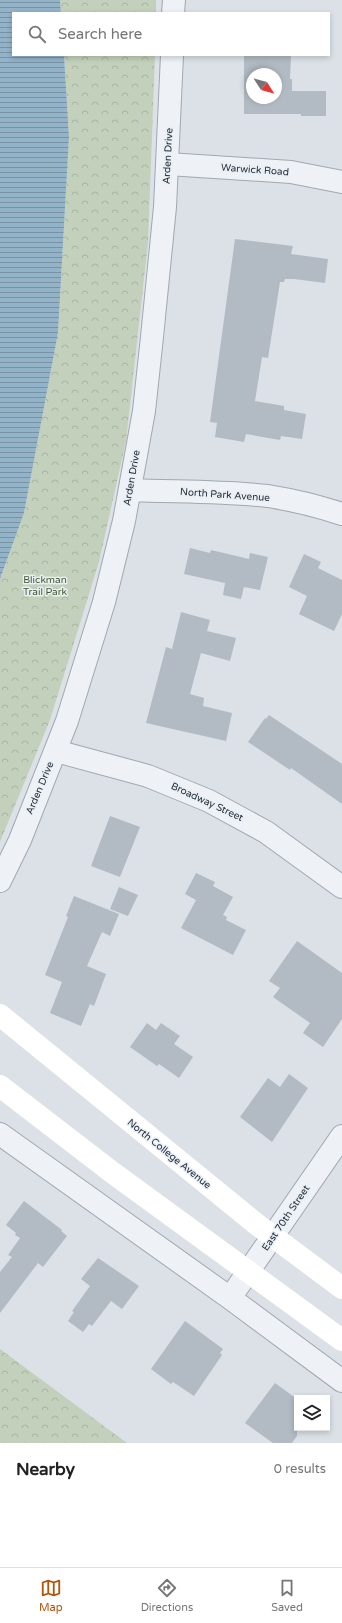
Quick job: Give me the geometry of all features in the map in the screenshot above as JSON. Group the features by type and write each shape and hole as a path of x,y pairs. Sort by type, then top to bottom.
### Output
{"main road":[{"name":"North College Avenue","path":"0,1015 205,1184 342,1288"},
{"path":"0,1086 113,1173 342,1340"}],"street":[{"path":"173,12 174,0"},
{"name":"Arden Drive","path":"0,881 20,840 67,721 104,602 130,490 147,388 165,207 172,56"},
{"name":"Warwick Road","path":"168,164 291,172 342,182"},
{"name":"North Park Avenue","path":"130,490 268,496 305,503 342,514"},
{"name":"Broadway Street","path":"56,751 148,776 209,801 266,832 342,887"},
{"path":"0,1134 230,1298 342,1381"},
{"name":"East 70th Street","path":"230,1298 342,1136"}],"green space":[{"path":"60,0 156,0 156,12 61,12"},
{"name":"Blickman Trail Park","path":"64,56 155,56 148,243 126,441 99,562 50,720 0,842 0,579 24,513 58,333 69,137"},
{"path":"0,1349 127,1443 0,1443"}],"water":[{"path":"0,0 60,0 61,12 12,12 12,56 64,56 69,137 58,333 24,513 0,579"}],"building":[{"path":"244,56 291,56 290,79 292,79 292,91 326,91 326,116 301,116 301,114 244,114"},
{"path":"235,239 293,246 291,254 328,259 325,283 294,279 285,279 284,282 280,282 268,358 262,357 255,401 284,406 284,410 306,414 302,439 281,436 280,440 246,434 244,442 215,437 217,423 210,422"},
{"path":"190,548 210,553 211,550 249,559 250,553 268,557 260,590 244,587 241,599 223,595 225,583 184,574"},
{"path":"304,554 321,562 318,568 342,580 342,614 334,631 299,614 307,596 289,587"},
{"path":"181,612 210,620 207,631 236,638 230,661 201,653 190,694 204,698 203,706 232,713 226,741 146,723 166,647 172,649"},
{"path":"269,715 342,764 342,804 291,768 290,770 248,742 265,718 266,719"},
{"path":"110,816 140,827 120,877 91,866"},
{"path":"196,873 215,882 213,886 233,897 223,915 227,917 226,920 246,930 233,955 181,928 196,900 185,894"},
{"path":"119,887 138,895 128,916 110,909"},
{"path":"74,896 119,914 110,936 102,932 87,966 106,974 94,1006 90,1004 81,1026 50,1013 62,982 45,975 68,917 66,916"},
{"path":"297,941 342,973 342,1019 323,1047 303,1033 310,1023 273,997 280,988 269,981"},
{"path":"147,1023 156,1030 161,1023 180,1036 174,1044 193,1057 179,1078 159,1064 157,1066 130,1047"},
{"path":"289,1074 308,1088 272,1142 240,1117 268,1078 280,1087"},
{"path":"24,1201 62,1230 61,1231 67,1236 43,1267 38,1263 0,1313 0,1272 12,1257 8,1255 20,1238 15,1235 16,1233 6,1225"},
{"path":"98,1258 139,1286 122,1309 111,1301 92,1326 89,1324 83,1332 68,1321 74,1312 72,1311 90,1286 81,1279"},
{"path":"185,1321 223,1349 220,1353 222,1355 194,1396 173,1382 171,1384 151,1369"},
{"path":"275,1383 294,1397 294,1431 297,1431 297,1436 292,1443 273,1443 245,1423"}]}
